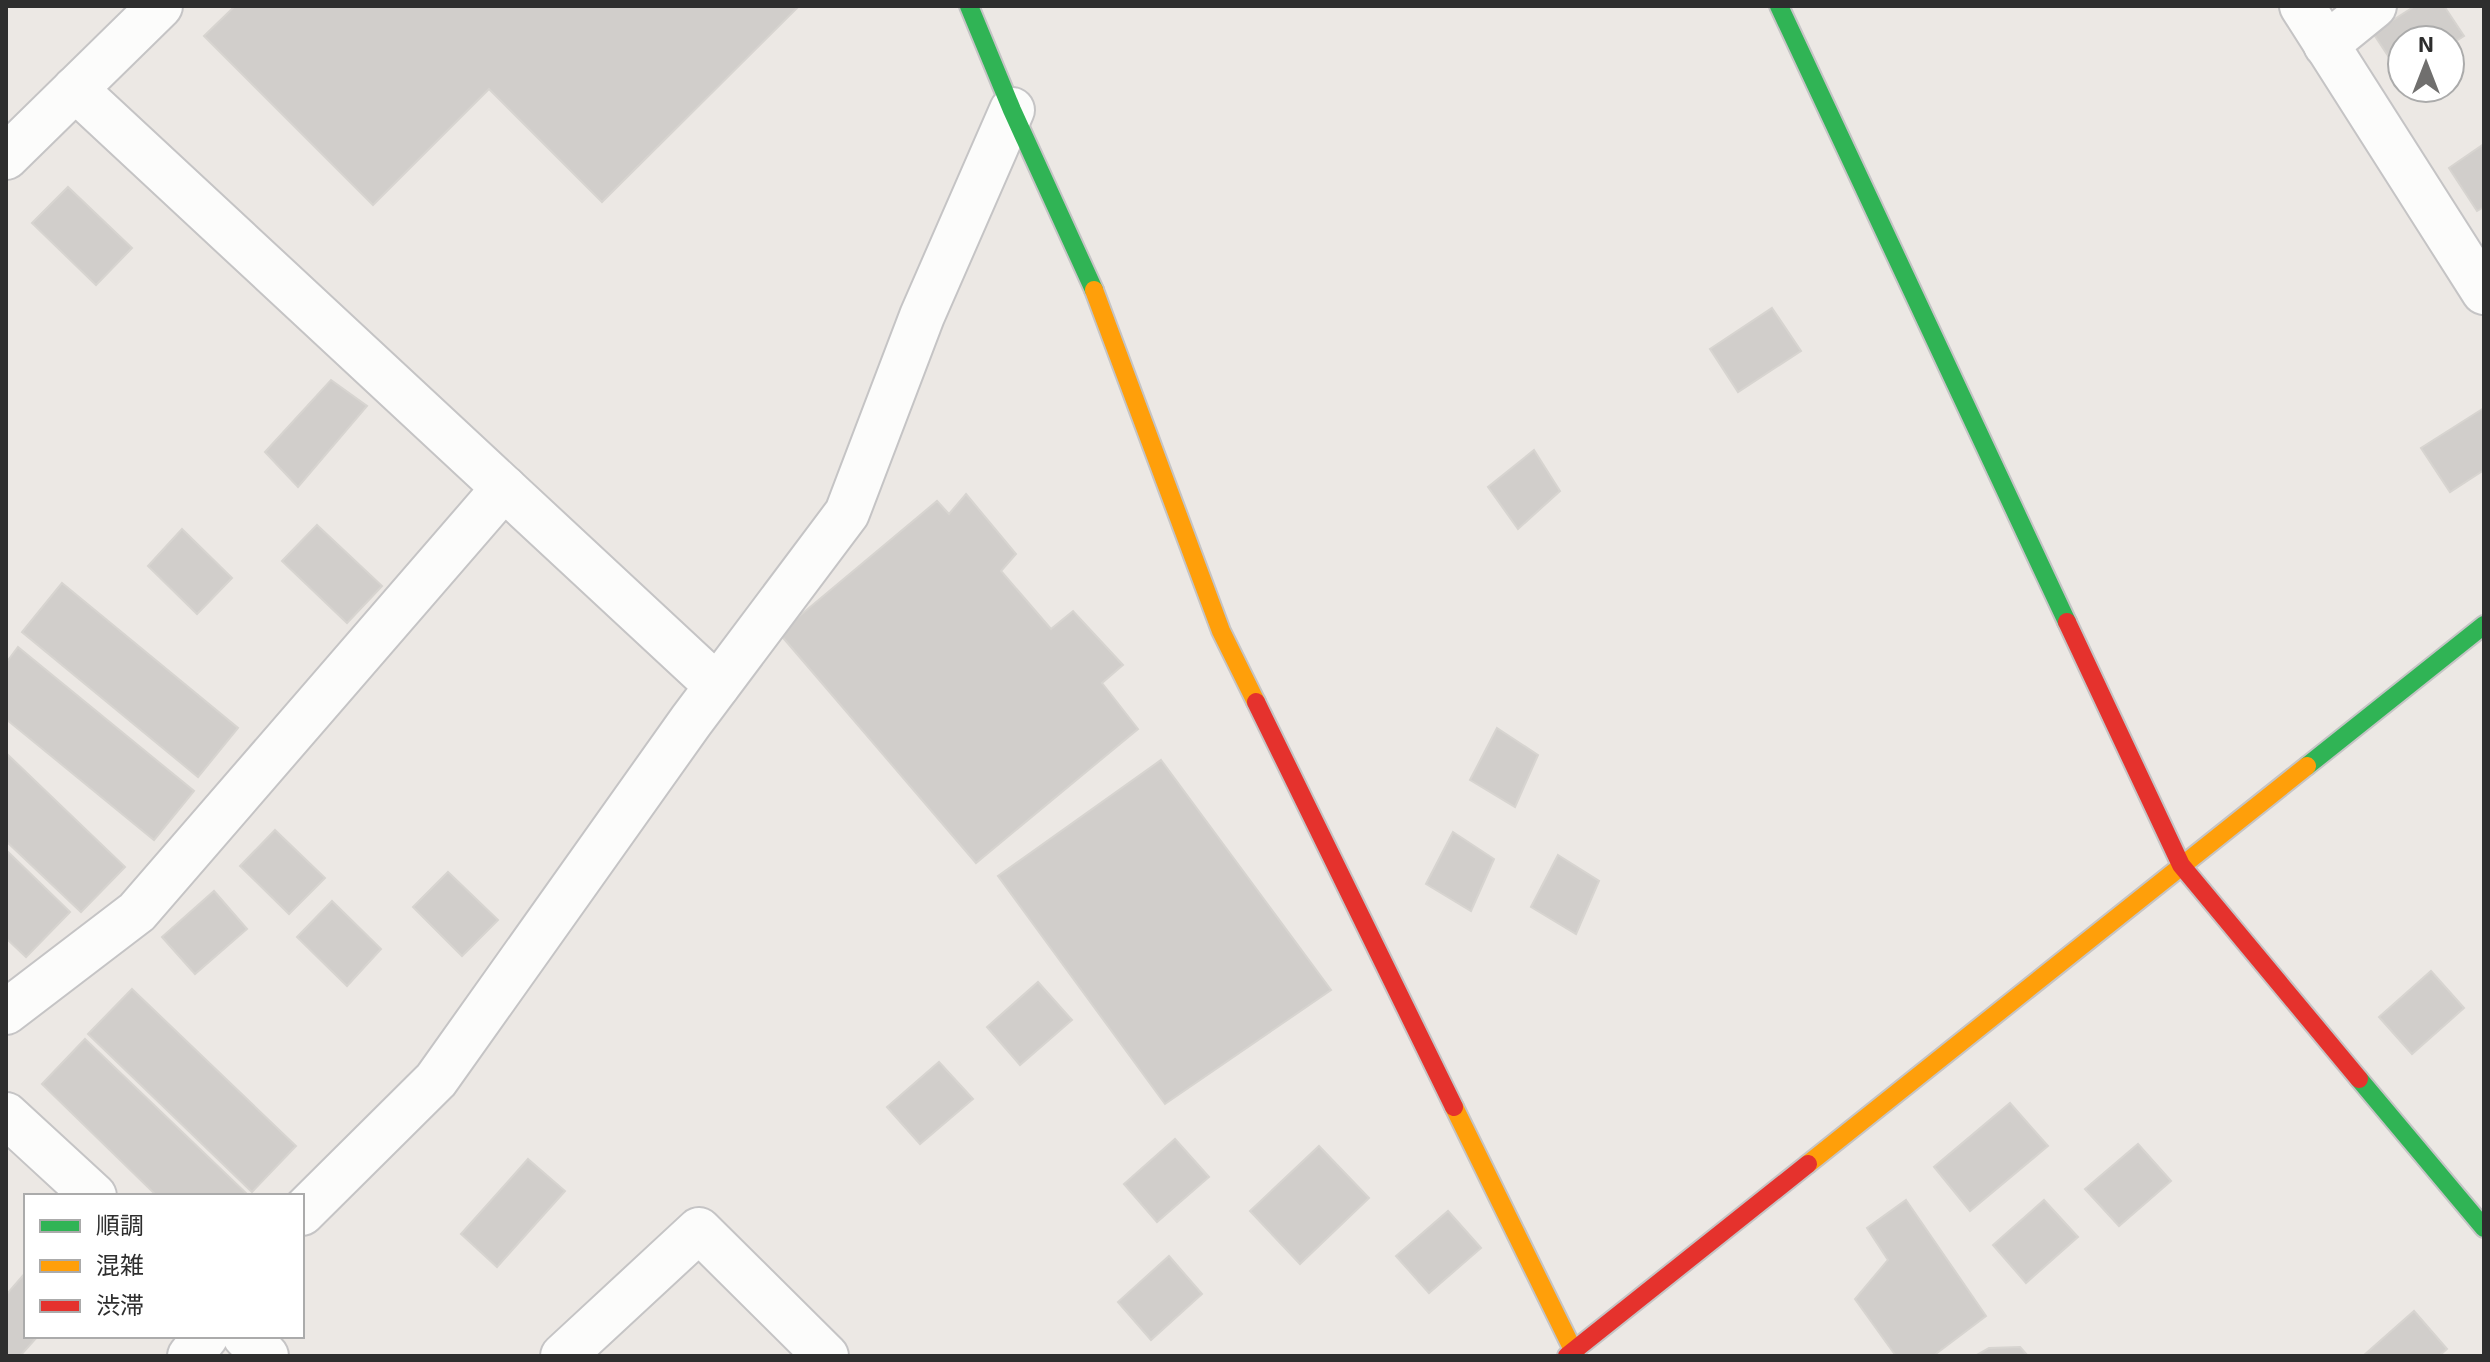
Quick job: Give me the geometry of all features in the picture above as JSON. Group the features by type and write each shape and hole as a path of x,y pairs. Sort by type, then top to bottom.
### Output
{"street":[{"path":"6,157 160,6"},
{"path":"1779,6 2181,865 2484,1228"},
{"path":"2302,6 2348,28 2484,292"},
{"path":"977,8 1012,110 1084,264 1221,631 1573,1354 2484,625"},
{"path":"75,89 717,686"},
{"path":"304,1211 436,1080 717,686 847,513 922,316 1012,110"},
{"path":"6,1012 137,912 504,488"},
{"path":"6,1115 92,1194"},
{"path":"563,1356 699,1230 826,1356"},
{"path":"190,1356 204,1338"},
{"path":"247,1338 266,1356"}],"building":[{"path":"235,6 799,6 602,202 489,89 373,205 204,36"},
{"path":"2415,6 2444,6 2456,24 2387,24"},
{"path":"2386,25 2386,53 2373,33"},
{"path":"2484,144 2484,207 2477,211 2449,168"},
{"path":"68,187 132,248 96,285 32,223"},
{"path":"1772,308 1801,351 1738,392 1710,349"},
{"path":"331,380 367,406 298,487 265,452"},
{"path":"2484,408 2484,470 2450,492 2421,448"},
{"path":"1534,450 1560,491 1518,529 1488,487"},
{"path":"966,494 1016,554 1001,571 1051,629 1073,611 1123,665 1102,683 1138,729 976,863 779,633 937,501 949,514"},
{"path":"317,525 382,586 347,623 282,561"},
{"path":"182,529 232,578 197,614 148,566"},
{"path":"62,583 238,728 198,777 22,632"},
{"path":"18,647 194,791 154,840 6,719 6,663"},
{"path":"1497,728 1538,755 1515,807 1470,780"},
{"path":"6,753 125,867 81,912 6,841"},
{"path":"1161,760 1331,990 1165,1104 998,876"},
{"path":"275,830 325,878 289,914 240,866"},
{"path":"1453,832 1494,859 1471,911 1426,884"},
{"path":"6,850 70,912 26,957 6,938"},
{"path":"1558,855 1599,881 1576,934 1531,907"},
{"path":"448,872 498,920 462,956 413,907"},
{"path":"214,891 247,929 195,974 162,937"},
{"path":"332,901 381,949 347,986 297,937"},
{"path":"2431,971 2464,1008 2412,1054 2379,1017"},
{"path":"1038,982 1072,1020 1020,1065 987,1027"},
{"path":"132,989 296,1146 252,1192 88,1034"},
{"path":"85,1039 247,1194 155,1194 42,1084"},
{"path":"939,1062 973,1099 920,1144 887,1107"},
{"path":"2010,1103 2048,1146 1970,1211 1934,1167"},
{"path":"1175,1139 1209,1177 1157,1222 1124,1184"},
{"path":"2138,1144 2171,1181 2119,1226 2085,1189"},
{"path":"1319,1146 1369,1198 1300,1264 1250,1211"},
{"path":"528,1159 565,1191 497,1267 461,1234"},
{"path":"1906,1200 1986,1316 1933,1356 1896,1356 1855,1299 1888,1260 1867,1228"},
{"path":"2044,1200 2078,1237 2026,1283 1993,1245"},
{"path":"1448,1211 1481,1248 1429,1293 1396,1256"},
{"path":"1169,1256 1202,1294 1151,1340 1118,1302"},
{"path":"24,1274 24,1338 36,1338 20,1356 6,1356 6,1295"},
{"path":"2414,1311 2447,1349 2439,1356 2363,1356"},
{"path":"2020,1347 2028,1356 1975,1356 1989,1348"}],"traffic: fast":[{"path":"969,6 1012,110 1094,290"},
{"path":"1779,6 2067,622"},
{"path":"2307,766 2484,625"},
{"path":"2359,1079 2484,1228"}],"traffic: slow":[{"path":"1094,290 1221,631 1256,702"},
{"path":"1808,1164 2307,766"},
{"path":"1454,1107 1576,1356"}],"traffic: jam":[{"path":"2067,622 2181,865 2359,1079"},
{"path":"1256,702 1454,1107"},
{"path":"1567,1356 1808,1164"}]}
